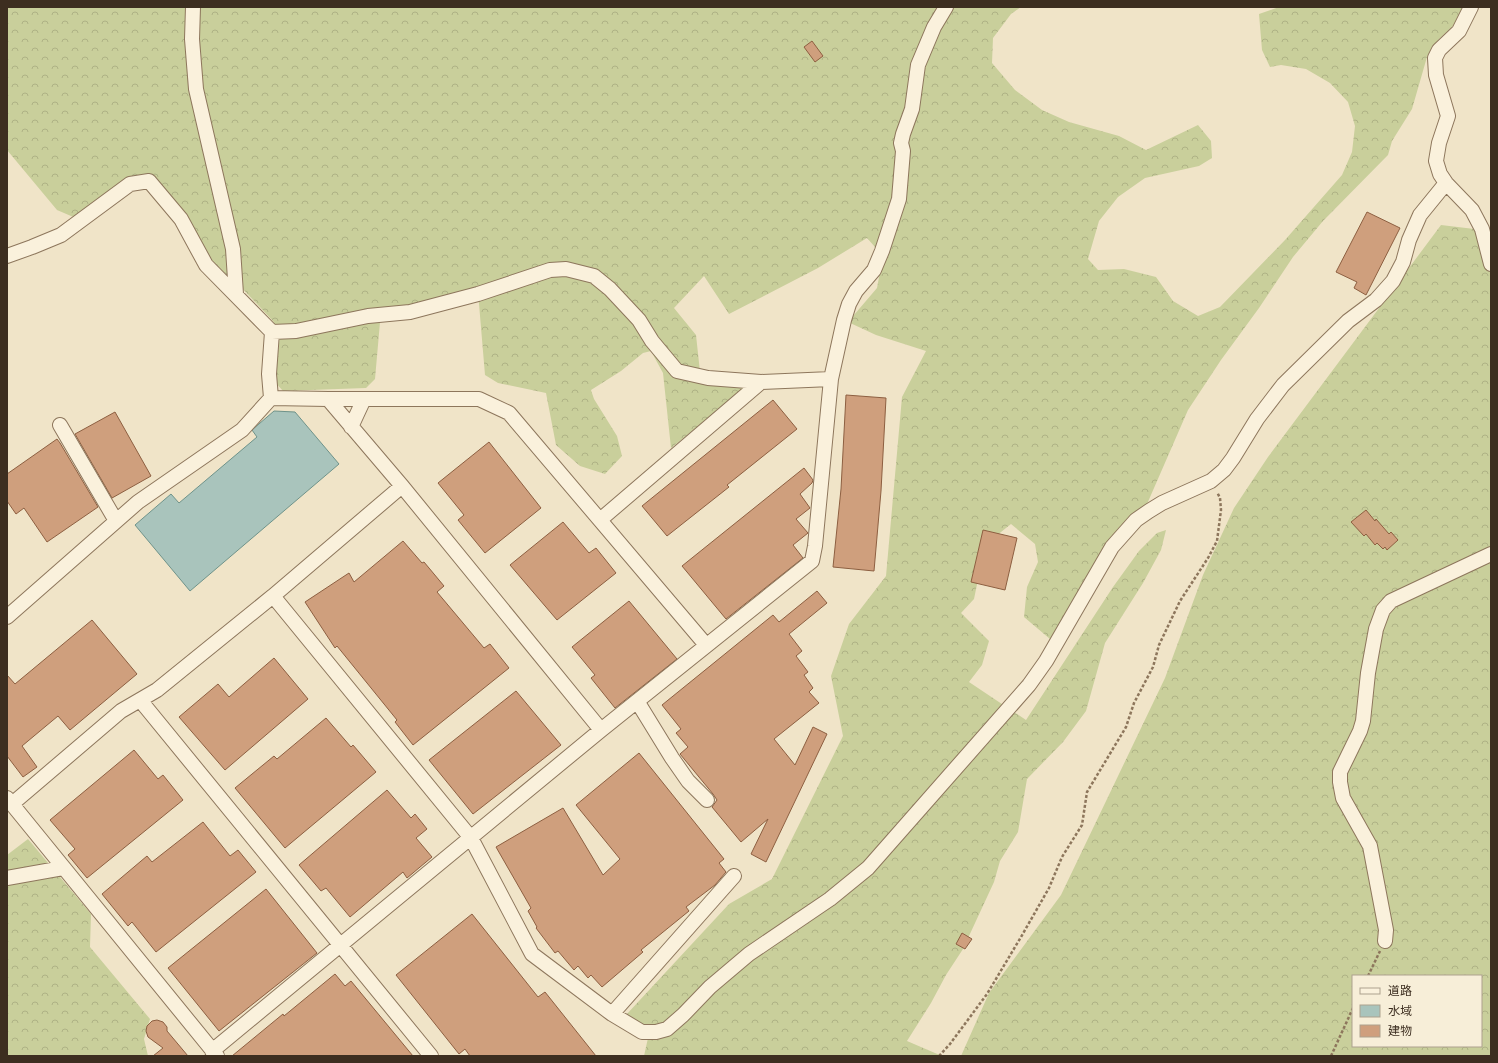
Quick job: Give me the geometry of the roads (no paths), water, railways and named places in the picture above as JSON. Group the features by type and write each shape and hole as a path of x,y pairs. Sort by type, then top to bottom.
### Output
{"street":[{"path":"193,7 192,39 196,89 232,249 236,294"},
{"path":"402,486 273,596 157,690 121,710 9,801 214,1053 340,946 601,730 812,561 815,546 831,379 844,320 849,304 856,291 874,270 882,251 899,198 903,158 903,134 912,109 918,64 934,28 946,7"},
{"path":"1471,7 1459,31 1439,50 1435,58 1436,75 1448,116 1439,143 1436,161 1440,174 1446,183 1472,210 1482,229 1491,264"},
{"path":"7,256 61,235 130,184 149,181 181,219 206,265 272,332 269,374 270,398 242,430 138,502 7,617"},
{"path":"273,596 471,838 532,954 612,1014 642,1032 656,1032 667,1029 684,1015 710,987 749,954 830,899 868,868 1029,685 1046,661 1112,547 1136,520 1162,503 1211,481 1224,470 1257,419 1283,385 1348,321 1376,300 1393,281 1403,262 1409,240 1420,215 1446,183"},
{"path":"272,332 296,331 368,316 410,312 478,294 550,270 566,269 594,276 610,289 639,320 652,341 677,371 708,378 761,382 831,379"},
{"path":"600,520 761,382"},
{"path":"270,398 479,398 510,413 706,645"},
{"path":"328,399 402,486 601,730"},
{"path":"351,427 364,399"},
{"path":"60,425 116,522"},
{"path":"1385,942 1386,930 1370,846 1343,798 1340,782 1340,772 1360,731 1363,721 1368,673 1376,629 1383,610 1391,601 1491,554"},
{"path":"140,700 431,1056"},
{"path":"637,701 688,781 707,800"},
{"path":"7,878 63,868"},
{"path":"612,1014 734,876"}],"water":[{"path":"274,411 295,412 339,464 190,591 135,525 171,494 179,503 257,437 252,430"}]}
